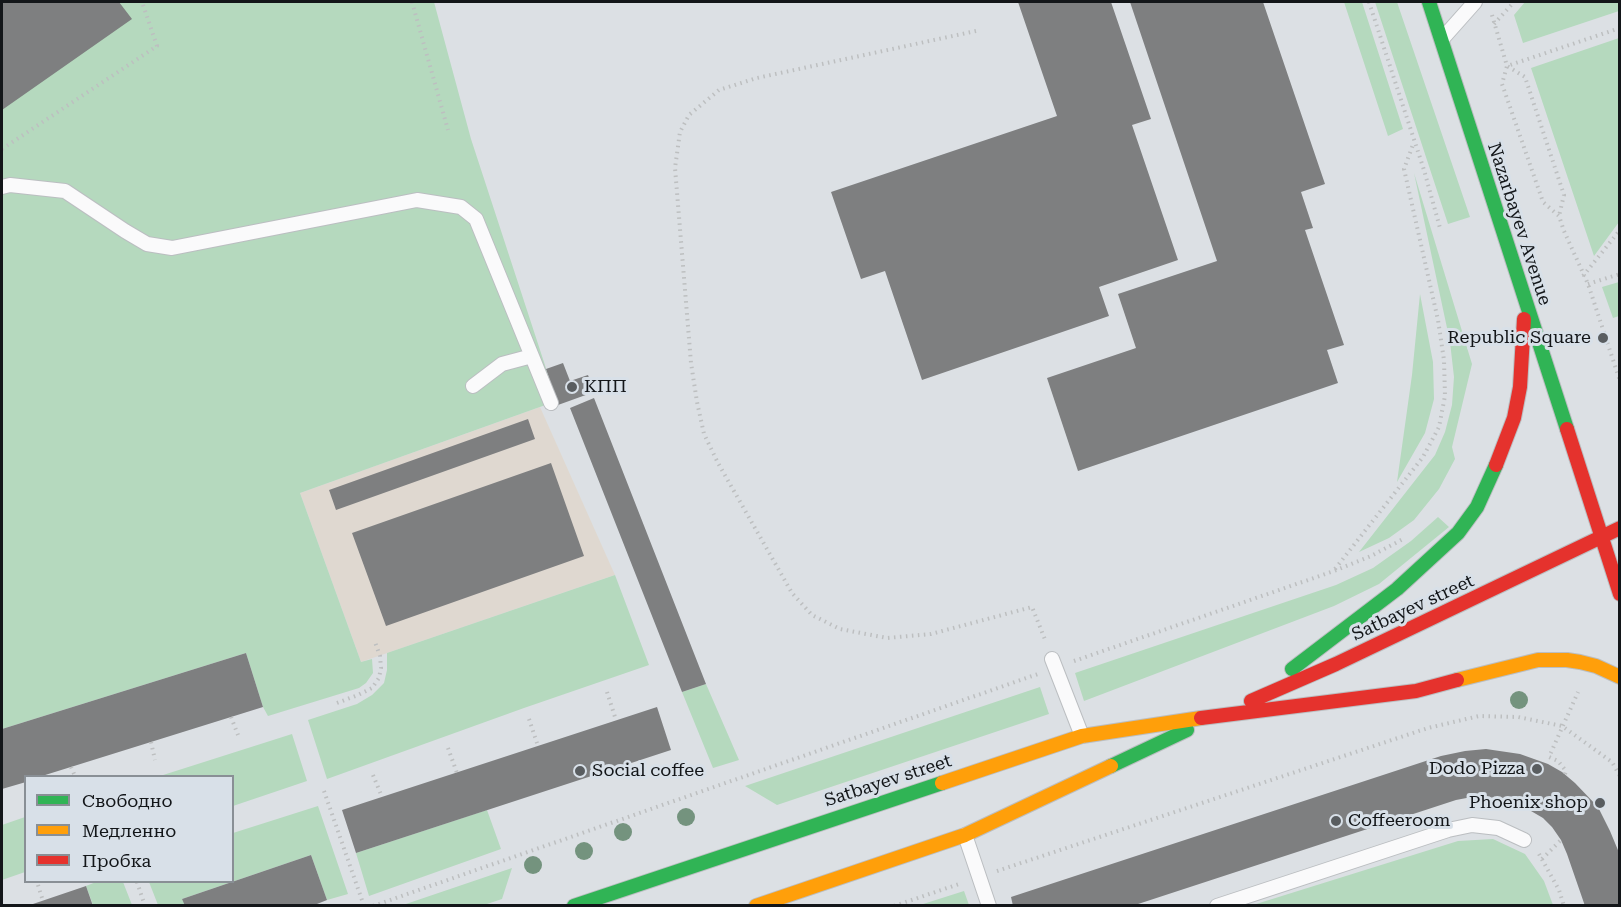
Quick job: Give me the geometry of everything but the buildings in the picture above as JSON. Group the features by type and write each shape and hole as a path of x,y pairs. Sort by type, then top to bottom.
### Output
{"main road":[{"name":"Nazarbayev Avenue","path":"1429,2 1620,594"},
{"name":"Satbayev street","path":"574,906 1082,736 1220,715 1296,666 1397,589 1458,533 1477,507 1492,477 1514,418 1520,387 1525,300"},
{"name":"Satbayev street","path":"756,906 965,835 1220,715 1336,664 1620,528"},
{"path":"1220,715 1416,691 1538,660 1580,662 1596,666 1620,677"}],"lane":[{"path":"1442,40 1475,2"},
{"path":"2,187 10,185 65,191 147,244 172,248 417,200 461,207 476,219 551,403"},
{"path":"472,386 502,364 532,356"},
{"path":"1054,663 1082,736"},
{"path":"1217,906 1448,830 1472,825 1498,828 1524,840"},
{"path":"965,835 989,906"}],"path":[{"path":"2,149 157,46 142,2"},
{"path":"412,2 448,130"},
{"path":"1369,2 1424,170 1440,228"},
{"path":"1494,24 1514,2"},
{"path":"1490,9 1507,66 1502,84 1543,202 1559,216 1588,284 1620,381"},
{"path":"1507,66 1620,28"},
{"path":"976,31 757,78 718,90 689,115 680,132 675,168 691,363 705,434 718,463 792,593 812,615 840,629 887,638 931,634 1032,607 1054,663"},
{"path":"1507,66 1525,77 1564,195 1559,216"},
{"path":"1334,571 1423,458 1439,427 1445,396 1444,360 1438,320 1404,169 1414,142"},
{"path":"1584,276 1620,230"},
{"path":"1588,284 1620,274"},
{"path":"373,906 1054,663 1334,571 1371,556 1405,538"},
{"path":"337,703 372,688 379,678 381,668 375,642"},
{"path":"1564,774 1566,771 1558,761 1549,757 1581,685"},
{"path":"607,692 616,720"},
{"path":"894,906 1428,728 1479,716 1518,717 1562,726 1612,762 1620,776"},
{"path":"231,717 237,735"},
{"path":"529,719 538,746"},
{"path":"151,742 155,760"},
{"path":"448,748 457,773"},
{"path":"71,767 74,775"},
{"path":"373,775 382,797"},
{"path":"324,791 364,906"},
{"path":"1524,840 1542,859 1559,890 1564,906"},
{"path":"1542,859 1561,840"},
{"path":"137,883 145,906"},
{"path":"38,885 43,901"}],"shaded area":[{"path":"540,407 615,575 361,662 300,493"}],"green space":[{"path":"2,2 434,2 471,139 558,405 551,403 300,493 361,662 372,659 373,673 359,688 268,716 246,653 2,729"},
{"path":"1344,2 1362,2 1403,129 1388,136"},
{"path":"1375,2 1397,2 1470,217 1448,224"},
{"path":"1525,2 1619,2 1619,11 1523,43 1514,15"},
{"path":"1619,38 1619,222 1594,256 1531,68"},
{"path":"1414,173 1472,364 1452,447 1455,459 1439,489 1414,520 1389,538 1359,552 1435,455 1445,432 1452,405 1454,377 1450,342"},
{"path":"1619,282 1619,316 1613,318 1602,287"},
{"path":"1420,294 1433,362 1434,399 1425,433 1397,482 1412,375"},
{"path":"1438,517 1449,527 1379,584 1334,606 1084,701 1075,673 1336,585 1373,568 1411,541"},
{"path":"615,575 649,665 327,779 308,720 357,704 372,695 384,683 387,653"},
{"path":"706,684 739,760 713,768 682,692"},
{"path":"1040,687 1049,714 777,805 745,786"},
{"path":"292,734 307,781 234,806 234,775 163,775"},
{"path":"318,806 348,894 327,900 311,855 234,881 234,833"},
{"path":"487,810 501,849 369,896 356,853"},
{"path":"24,817 24,872 2,880 2,825"},
{"path":"1493,839 1525,854 1544,881 1553,905 1253,905 1458,841"},
{"path":"512,868 502,899 484,905 403,905"},
{"path":"94,883 123,883 132,905 93,905 86,886"},
{"path":"149,883 229,883 182,899 185,905 158,905"},
{"path":"964,891 969,905 920,905"}],"traffic: fast":[{"path":"1429,2 1567,429"},
{"path":"1292,669 1397,589 1458,533 1477,507 1496,465"},
{"path":"1111,766 1187,730"},
{"path":"574,906 942,783"}],"traffic: slow":[{"path":"1457,680 1538,660 1580,662 1596,666 1620,677"},
{"path":"942,783 1082,736 1201,718"},
{"path":"756,906 965,835 1111,766"}],"traffic: jam":[{"path":"1496,465 1514,418 1520,387 1524,319"},
{"path":"1567,429 1620,594"},
{"path":"1251,701 1336,664 1620,528"},
{"path":"1201,718 1416,691 1457,680"}],"place":[{"name":"Republic Square","path":"1603,338"},
{"name":"КПП","path":"572,387"},
{"name":"Dodo Pizza","path":"1537,769"},
{"name":"Social coffee","path":"580,771"},
{"name":"Phoenix shop","path":"1600,803"},
{"name":"Coffeeroom","path":"1336,821"}]}
